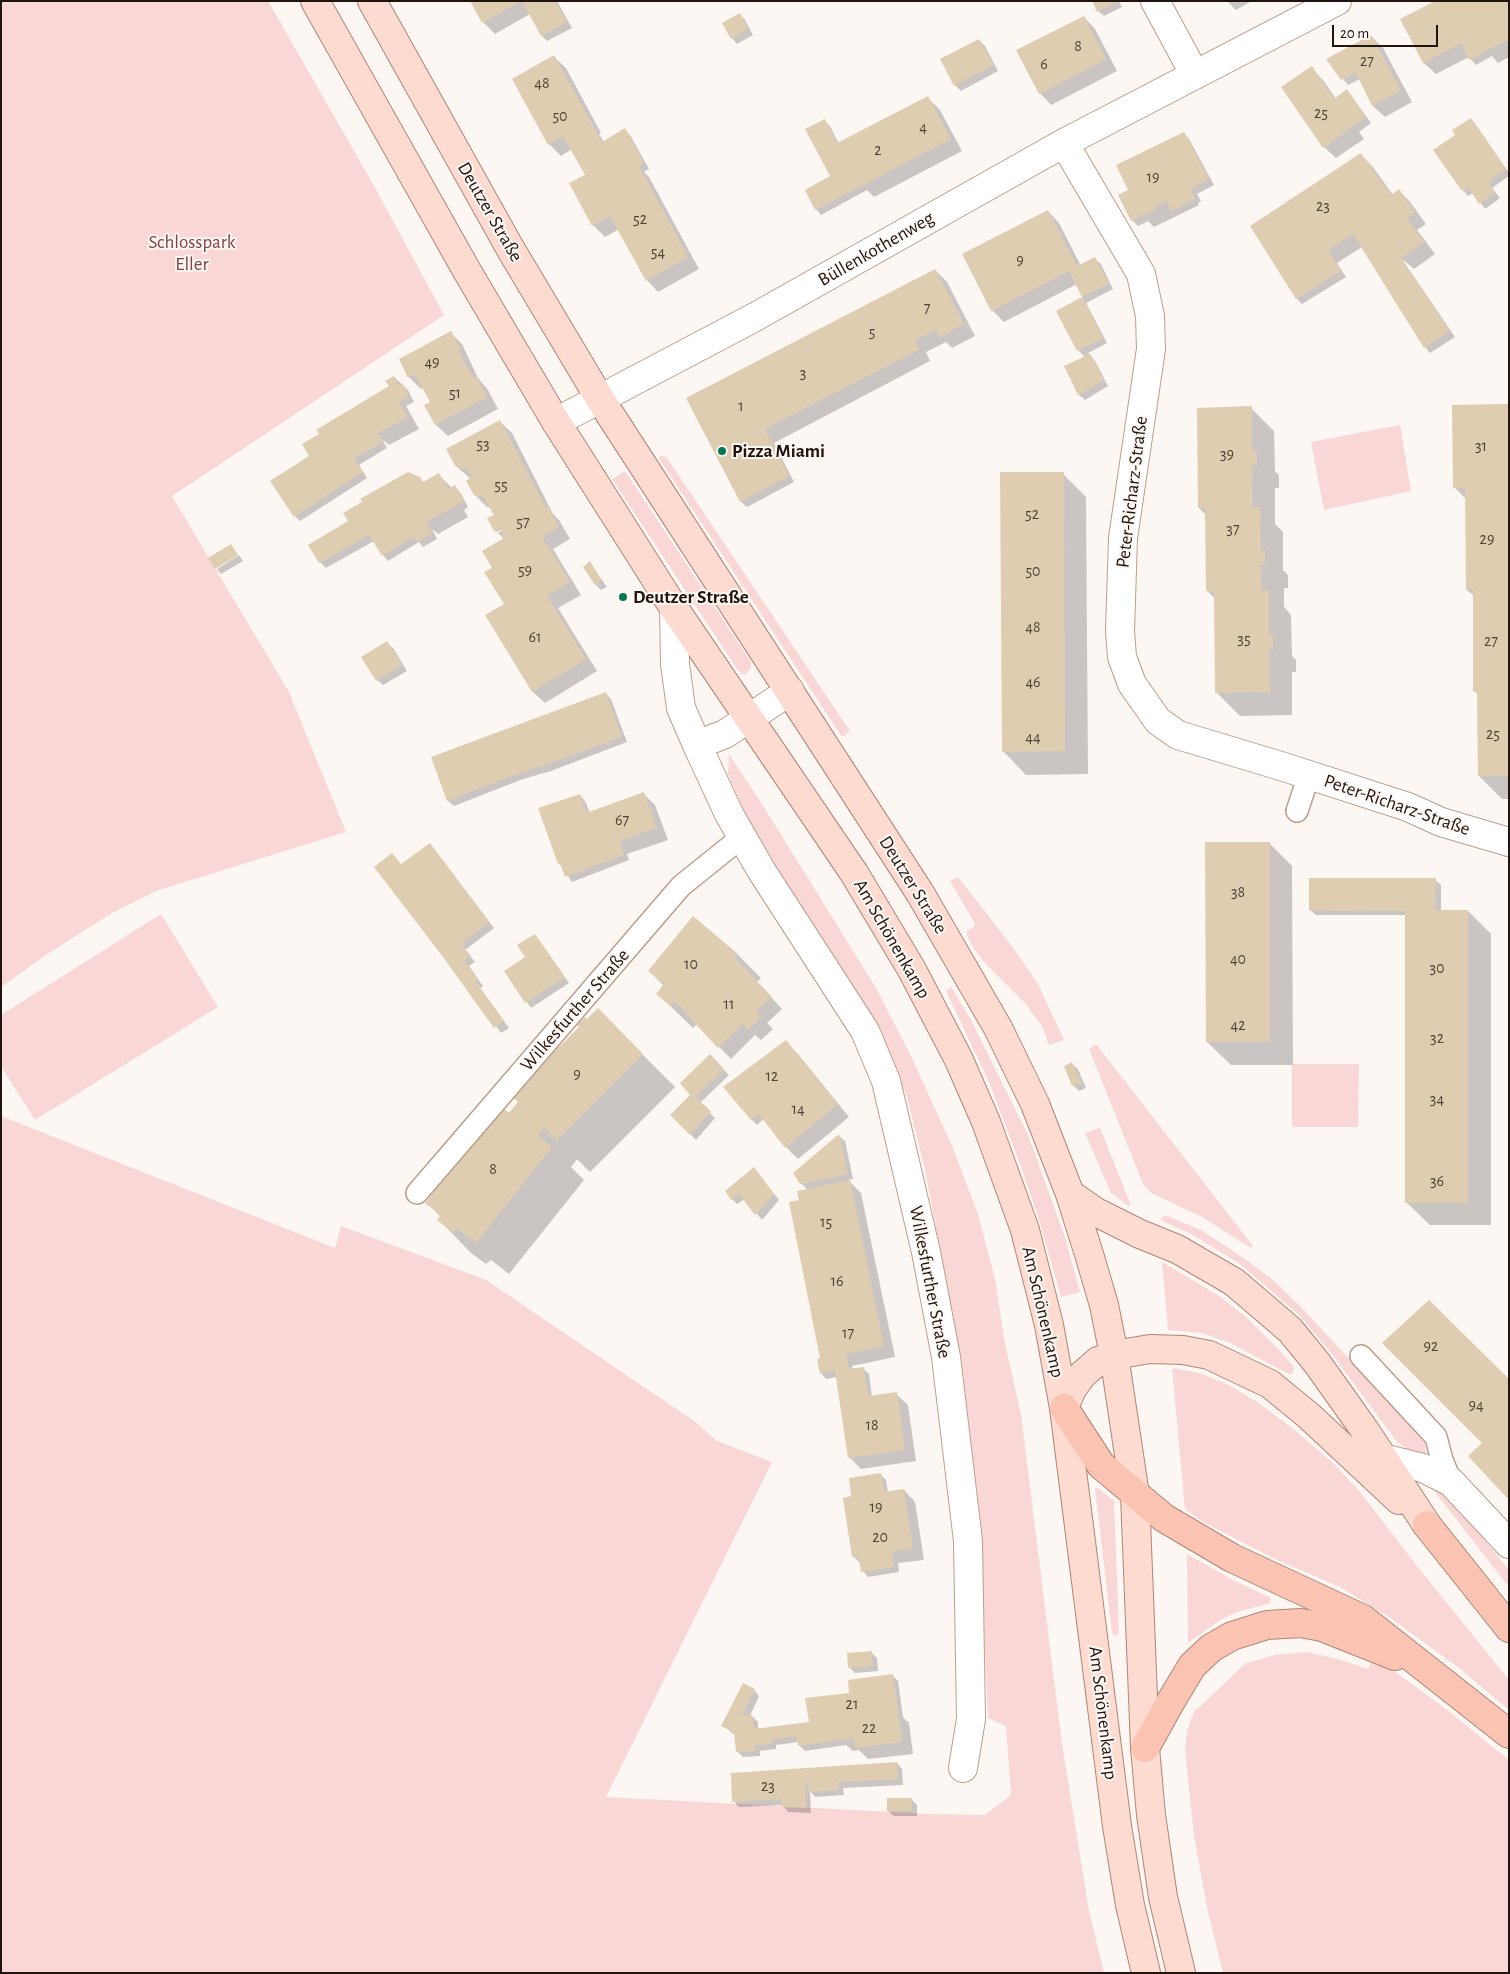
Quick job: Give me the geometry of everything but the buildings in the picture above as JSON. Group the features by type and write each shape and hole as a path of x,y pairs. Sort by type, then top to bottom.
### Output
{"highway":[{"path":"1064,1408 1101,1465 1164,1518 1232,1558 1363,1619 1509,1734"},
{"path":"1426,1525 1509,1628"},
{"path":"1146,1748 1171,1700 1192,1666 1211,1648 1232,1636 1250,1629 1285,1624 1322,1627 1429,1670"}],"main road":[{"path":"315,1 467,271 556,422 674,608 750,717"},
{"name":"Deutzer Straße","path":"372,1 506,240 600,399 920,893 982,1000 1035,1104 1070,1194"},
{"name":"Am Schönenkamp","path":"750,717 854,872 912,970 959,1060 986,1122 1025,1230 1049,1324 1064,1408 1117,1826 1130,1905 1146,1973"},
{"path":"1070,1194 1096,1212 1140,1234 1177,1249 1234,1282 1262,1304 1290,1330 1318,1363 1426,1525"},
{"name":"Am Schönenkamp","path":"1070,1194 1104,1305 1114,1354 1135,1495 1146,1748 1151,1815 1163,1897 1181,1973"},
{"path":"1064,1408 1072,1389 1082,1374 1098,1361 1114,1354 1150,1349 1183,1350 1209,1355 1270,1384 1309,1416 1426,1525"}],"street":[{"path":"1156,1 1195,75"},
{"name":"Büllenkothenweg","path":"556,422 755,317 1064,143 1337,1"},
{"name":"Peter-Richarz-Straße","path":"1064,143 1141,274 1150,316 1151,349 1123,538 1120,631 1122,657 1132,684 1158,721 1178,735 1408,807 1441,822 1509,842"},
{"name":"Wilkesfurther Straße","path":"674,608 675,664 681,708 697,745 729,814 865,1032 886,1081 926,1252 946,1357 968,1541 971,1719 963,1768"},
{"path":"697,745 725,734 790,691"},
{"path":"1342,1448 1423,1468 1451,1482 1509,1544"}],"lane":[{"path":"1297,811 1309,775"},
{"name":"Wilkesfurther Straße","path":"417,1193 681,886 742,837"},
{"path":"1361,1356 1436,1437 1442,1460 1451,1482"}],"green space":[{"name":"Schlosspark Eller","path":"1,1 268,1 374,186 444,315 172,496 289,692 346,832 156,891 112,913 49,953 1,987"},
{"path":"1400,425 1411,491 1324,510 1311,442"},
{"path":"663,456 667,458 850,731 842,737 658,457"},
{"path":"625,471 751,662 751,668 746,674 742,674 737,669 612,479"},
{"path":"729,754 876,988 910,1054 952,1146 978,1214 995,1279 1005,1344 1021,1415 1062,1744 1089,1911 1104,1973 1,1973 1,1116 335,1248 341,1226 486,1280 694,1421 717,1441 772,1462 606,1797 930,1814 985,1815 1011,1795 1006,1726 988,1718 980,1543 959,1350 925,1170 907,1097 875,1028 775,867 745,813 728,774"},
{"path":"958,877 1014,949 1038,984 1064,1040 1049,1045 1043,1028 1025,1003 983,961 972,946 967,931 975,926 974,922 950,881"},
{"path":"161,914 218,1007 35,1120 1,1066 1,1015"},
{"path":"951,987 971,1020 1028,1135 1065,1237 1080,1292 1061,1297 1038,1216 1020,1164 989,1082 946,991"},
{"path":"1096,1044 1253,1246 1251,1248 1202,1217 1151,1193 1143,1184 1089,1049"},
{"path":"1292,1064 1359,1064 1358,1127 1292,1127"},
{"path":"1100,1128 1130,1207 1111,1193 1085,1133"},
{"path":"1165,1215 1201,1230 1273,1280 1299,1305 1425,1440 1426,1455 1406,1449 1398,1443 1331,1353 1300,1316 1240,1264 1191,1234 1160,1220"},
{"path":"1162,1262 1219,1296 1246,1317 1293,1366 1292,1374 1230,1343 1202,1333 1168,1330"},
{"path":"1172,1368 1200,1373 1229,1385 1257,1402 1291,1427 1333,1463 1360,1492 1509,1680 1509,1710 1459,1668 1389,1617 1340,1587 1277,1560 1203,1522 1185,1509"},
{"path":"1431,1487 1446,1493 1509,1570 1509,1587"},
{"path":"1095,1488 1098,1488 1114,1501 1119,1633 1115,1636 1112,1633"},
{"path":"1187,1554 1233,1580 1271,1598 1270,1603 1237,1612 1222,1619 1188,1643"},
{"path":"1307,1652 1338,1659 1368,1669 1373,1659 1386,1665 1442,1706 1509,1760 1509,1973 1223,1973 1208,1912 1194,1836 1185,1751 1187,1731 1194,1712 1246,1663 1275,1655"}],"place":[{"name":"Pizza Miami","path":"722,451"},
{"name":"Deutzer Straße","path":"623,597"}]}
